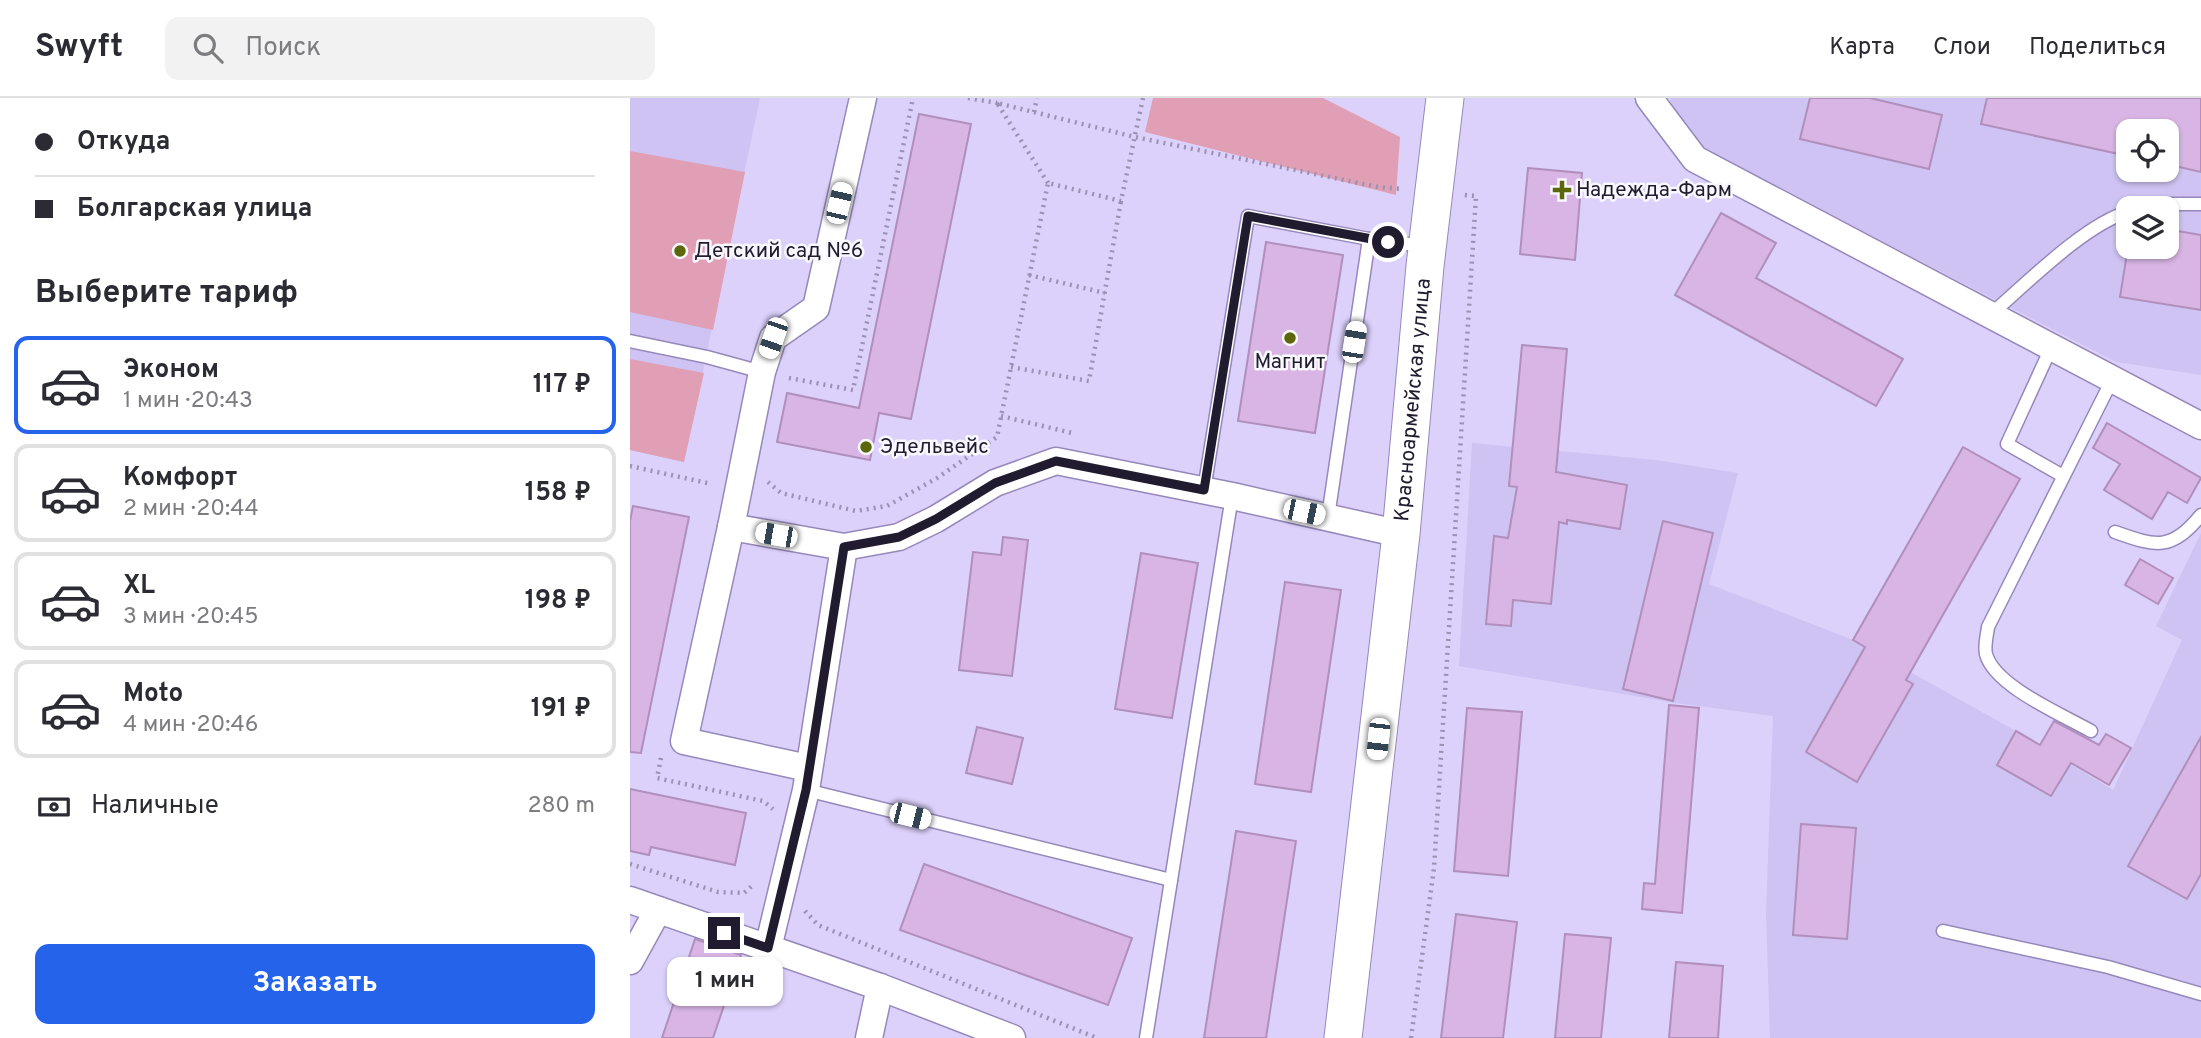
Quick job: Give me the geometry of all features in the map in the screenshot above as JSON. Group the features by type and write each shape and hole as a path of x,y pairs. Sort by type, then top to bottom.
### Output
{"main road":[{"path":"1428,98 1438,149"},
{"path":"1438,149 1445,98"},
{"path":"1438,149 1459,98"},
{"name":"Красноармейская улица","path":"1343,1038 1401,534 1438,149"}],"street":[{"path":"807,779 684,741 737,490 773,374 773,338 816,308 863,98"},
{"path":"1649,98 1695,159 2201,426"},
{"name":"Красноармейская улица","path":"731,527 844,547 899,537 936,519 995,483 1056,461 1204,490 1401,534"},
{"path":"768,948 807,779 844,547"},
{"path":"630,900 880,987 1012,1038"},
{"path":"630,961 658,910"},
{"path":"869,1038 880,987"}],"lane":[{"path":"2179,204 2201,204"},
{"path":"1990,315 2079,239 2116,215"},
{"path":"1204,490 1248,216 1369,239 1426,257"},
{"path":"1328,517 1369,239"},
{"path":"630,341 773,374"},
{"path":"2045,345 2007,444 2063,476"},
{"path":"2091,731 2008,684 1992,668 1985,652 1988,627 2112,380"},
{"path":"1146,1038 1232,496"},
{"path":"2116,532 2148,544 2169,542 2186,532 2201,515"},
{"path":"807,779 1171,880"},
{"path":"1943,931 2108,967 2201,994"}],"path":[{"path":"773,374 853,390 913,98"},
{"path":"968,98 996,100 1135,137 1378,187 1476,196 1434,868 1411,1038"},
{"path":"1034,112 1037,98"},
{"path":"1011,367 1089,381 1121,201 1143,98"},
{"path":"766,473 766,481 781,493 856,511 887,506 937,478 997,437 1048,183 996,100"},
{"path":"1048,183 1121,201"},
{"path":"1029,275 1105,293"},
{"path":"630,466 737,490"},
{"path":"802,902 805,911 818,925 1097,1038"}],"shaded area":[{"name":"Детский сад №6","path":"630,98 760,98 684,462 630,450"},
{"path":"1153,98 1323,98 1400,137 1396,195 1145,132"},
{"path":"1670,98 2201,98 2201,375 2116,362 1676,135"},
{"path":"630,151 745,172 713,330 630,312"},
{"path":"630,359 704,373 684,462 630,450"},
{"path":"1472,443 1656,460 1738,473 1709,584 1853,640 2016,731 2113,790 2182,640 2156,626 2201,533 2201,1038 1770,1038 1766,913 1773,716 1676,703 1459,666"}],"building":[{"path":"1810,98 1870,98 1942,115 1929,169 1800,139"},
{"path":"1987,98 2201,98 2201,172 2179,167 2179,119 2116,119 2116,153 1981,124"},
{"path":"919,114 971,124 911,419 879,413 870,460 777,442 787,393 859,408"},
{"path":"1528,168 1582,173 1575,260 1520,254"},
{"path":"1721,213 1776,243 1756,278 1903,359 1876,406 1675,295"},
{"path":"2179,231 2201,235 2201,310 2120,297 2126,259 2179,259"},
{"name":"Магнит","path":"1266,242 1343,255 1315,433 1238,421"},
{"path":"1522,345 1567,349 1556,472 1627,485 1620,529 1567,520 1567,524 1559,522 1551,604 1513,600 1511,626 1486,624 1494,536 1508,538 1517,487 1509,486"},
{"path":"2107,423 2201,478 2187,503 2168,492 2152,519 2104,490 2120,464 2093,448"},
{"path":"1963,447 2020,479 1906,680 1913,684 1857,782 1806,752 1865,647 1853,640"},
{"path":"633,506 689,517 641,753 630,752 630,521"},
{"path":"1663,521 1713,533 1673,701 1623,689"},
{"path":"1003,537 1028,540 1012,676 959,670 973,552 1001,555"},
{"path":"1141,553 1198,563 1172,718 1115,709"},
{"path":"2140,559 2173,578 2158,604 2125,585"},
{"path":"1285,582 1341,590 1311,792 1255,784"},
{"path":"1669,705 1699,708 1682,913 1642,909 1644,883 1655,884"},
{"path":"1467,708 1522,712 1508,876 1454,871"},
{"path":"2054,721 2099,745 2106,734 2131,748 2109,785 2071,763 2051,796 1997,765 2016,731 2040,745"},
{"path":"977,727 1023,738 1012,784 966,773"},
{"path":"2201,737 2201,874 2187,899 2128,866"},
{"path":"630,789 746,813 735,865 651,847 649,855 630,851"},
{"path":"1801,824 1856,828 1847,939 1793,935"},
{"path":"1236,831 1296,841 1266,1038 1204,1038"},
{"path":"924,864 1132,938 1108,1005 900,930"},
{"path":"1456,914 1517,922 1503,1038 1441,1038"},
{"path":"1565,934 1611,938 1601,1038 1555,1038"},
{"path":"695,939 741,955 713,1038 662,1038"},
{"path":"1676,962 1723,966 1718,1038 1669,1038"}],"place":[{"name":"Надежда-Фарм","path":"1562,190"},
{"name":"Детский сад №6","path":"680,251"},
{"name":"Магнит","path":"1290,338"},
{"name":"Эдельвейс","path":"866,447"}],"route":[{"path":"724,933 768,948 806,790 844,547 899,537 936,519 995,483 1056,461 1204,490 1248,216 1388,242"}]}
